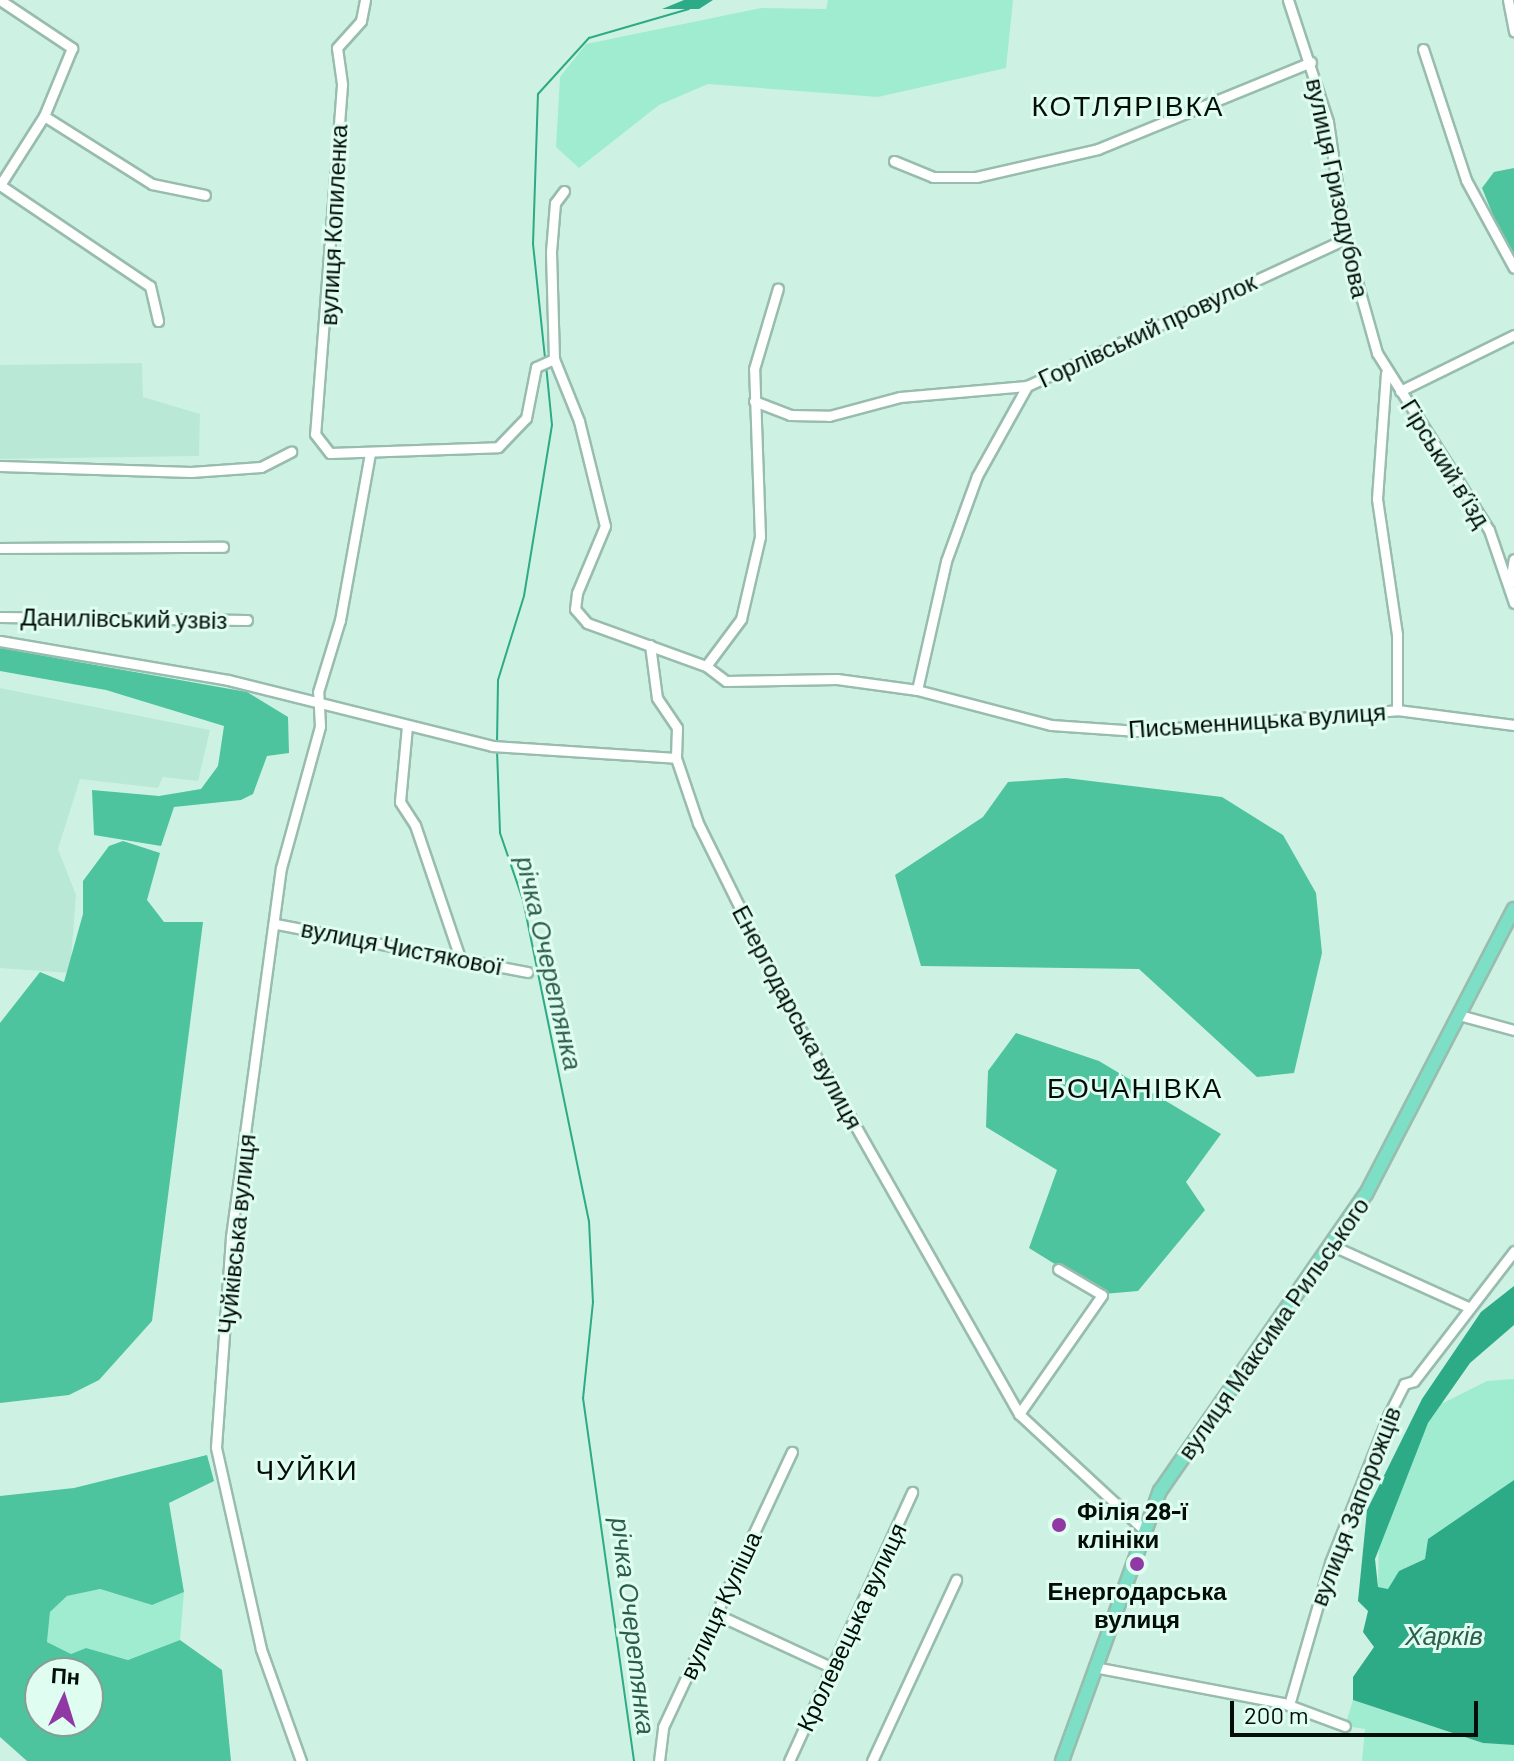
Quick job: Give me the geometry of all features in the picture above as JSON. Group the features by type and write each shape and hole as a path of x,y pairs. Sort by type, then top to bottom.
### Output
{"main road":[{"name":"вулиця Максима Рильського","path":"1062,1761 1143,1529 1160,1491 1333,1246 1463,1016 1514,909"}],"street":[{"path":"0,0 72,48 44,116 0,185 150,286 158,321"},
{"name":"вулиця Копиленка","path":"365,0 361,21 337,48 342,85 326,349 312,417 330,453 370,453"},
{"name":"вулиця Гризодубова","path":"1288,0 1311,62 1345,239 1386,373 1377,499 1397,635 1397,710"},
{"path":"1508,0 1514,31"},
{"path":"1423,49 1466,180 1514,268"},
{"path":"894,161 933,177 976,177 1098,149 1311,62"},
{"path":"44,116 152,184 205,195"},
{"path":"319,702 370,453 498,447 526,418 536,367 554,359 551,252 555,203 564,191"},
{"name":"Горлівський провулок","path":"754,401 790,415 829,416 900,397 1027,386 1345,239"},
{"path":"706,666 741,619 760,537 754,369 778,288"},
{"path":"1400,391 1514,335"},
{"name":"Письменницька вулиця","path":"554,359 579,421 605,526 577,593 575,609 587,623 706,666 726,681 837,679 917,690 1051,725 1138,731 1397,710 1514,725"},
{"name":"Гірський в’їзд","path":"1386,373 1489,530 1514,603"},
{"path":"917,690 946,561 977,476 1027,386"},
{"path":"0,466 191,472 261,467 291,452"},
{"path":"0,548 223,547"},
{"path":"1509,587 1514,559"},
{"name":"Данилівський узвіз","path":"0,617 247,620"},
{"path":"0,641 138,661 492,746 676,758"},
{"name":"Енергодарська вулиця","path":"650,645 657,698 677,728 676,758 698,823 798,1025 1019,1414 1143,1529"},
{"name":"Чуйківська вулиця","path":"301,1761 261,1649 216,1447 231,1237 294,806 320,726 319,702"},
{"path":"407,726 400,802 415,825 460,958"},
{"name":"вулиця Чистякової","path":"276,924 527,972"},
{"path":"1463,1016 1514,1030"},
{"path":"1333,1246 1468,1307"},
{"name":"вулиця Запорожців","path":"1289,1705 1314,1610 1389,1414 1404,1384 1414,1381 1514,1251"},
{"path":"1019,1414 1102,1295 1058,1269"},
{"name":"вулиця Куліша","path":"659,1761 663,1727 792,1452"},
{"name":"Кролевецька вулиця","path":"789,1761 912,1492"},
{"path":"872,1761 956,1580"},
{"path":"716,1614 833,1668"},
{"path":"1094,1667 1289,1705 1345,1726"}],"shaded area":[{"path":"828,0 1013,0 1006,68 878,97 708,84 659,105 579,168 556,147 560,77 586,44 761,8 826,9"},
{"path":"1514,168 1514,267 1482,188 1494,172"},
{"path":"142,363 143,397 200,414 199,456 0,459 0,365"},
{"path":"0,648 247,692 288,717 289,753 267,756 253,794 241,800 174,807 161,846 94,835 92,790 159,796 201,789 218,766 224,726 106,690 0,671"},
{"path":"0,688 210,730 198,781 163,777 158,788 80,779 58,849 76,895 70,973 0,968"},
{"path":"1066,778 1222,797 1283,835 1316,893 1322,953 1294,1073 1257,1077 1139,969 921,966 895,875 983,817 1008,782"},
{"path":"123,841 160,853 147,900 164,922 203,922 152,1321 99,1380 69,1395 0,1403 0,1023 40,972 64,982 83,914 83,881 109,846"},
{"path":"1016,1033 1099,1061 1221,1134 1186,1182 1205,1210 1138,1291 1103,1294 1029,1248 1057,1170 986,1127 988,1071"},
{"path":"1514,1379 1514,1480 1428,1539 1425,1559 1399,1571 1388,1589 1378,1587 1379,1539 1428,1423 1441,1404 1487,1381"},
{"path":"207,1455 214,1481 169,1503 184,1592 152,1605 100,1589 67,1596 50,1612 47,1642 71,1654 86,1648 128,1660 180,1640 222,1670 231,1761 27,1761 0,1737 0,1496 74,1488"},
{"path":"99,1589 152,1605 184,1592 180,1640 128,1660 86,1648 71,1654 47,1642 50,1612 67,1596"},
{"path":"1353,1700 1483,1743 1514,1745 1514,1761 1362,1761 1365,1729 1345,1726"}],"water":[{"path":"684,0 713,0 699,9 662,9"},
{"name":"Харків","path":"1514,1286 1514,1325 1470,1363 1428,1423 1375,1559 1378,1587 1388,1589 1399,1571 1425,1559 1428,1539 1514,1480 1514,1745 1483,1743 1353,1700 1353,1677 1374,1647 1363,1632 1368,1611 1358,1601 1367,1510 1422,1399 1481,1312"}],"waterway":[{"name":"річка Очеретянка","path":"545,358 533,244 538,94 589,38 689,9"},
{"name":"річка Очеретянка","path":"497,744 498,680 524,596 552,425 546,365"},
{"name":"річка Очеретянка","path":"497,750 500,833 523,900 589,1221 593,1302 583,1398 634,1761"}],"place":[{"name":"Філія 28-ї клініки","path":"1059,1525"},
{"name":"Енергодарська вулиця","path":"1137,1564"}],"district":[{"name":"КОТЛЯРІВКА","path":"1128,105"},
{"name":"БОЧАНІВКА","path":"1135,1087"},
{"name":"ЧУЙКИ","path":"307,1469"}]}
